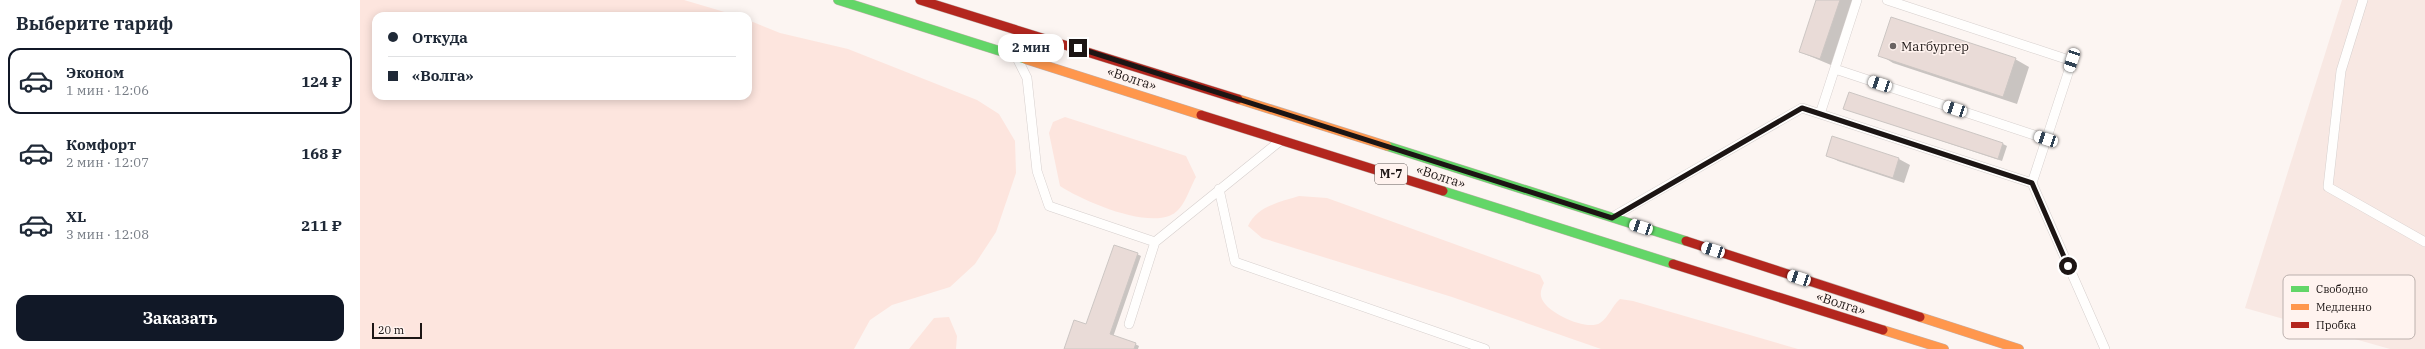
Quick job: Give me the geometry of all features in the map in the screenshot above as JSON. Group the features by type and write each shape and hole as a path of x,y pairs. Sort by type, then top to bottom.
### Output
{"highway":[{"name":"«Волга»","path":"838,0 1944,349"},
{"name":"«Волга»","path":"920,0 1612,218 2019,349"}],"lane":[{"path":"1820,114 1857,0"},
{"path":"1887,0 2072,60 2032,183 2105,349"},
{"path":"2363,0 2341,71 2328,187 2425,242"},
{"path":"1016,55 1027,78 1037,171 1049,206 1156,242"},
{"path":"1835,70 2046,139"},
{"path":"1612,218 1802,108 2032,183"},
{"path":"1129,324 1156,242 1219,189 1282,140"},
{"path":"1219,189 1235,262 1485,349"}],"shaded area":[{"path":"360,0 684,0 724,12 372,12 372,100 752,100 752,22 780,33 848,49 977,100 999,114 1015,141 1016,173 996,232 975,264 950,287 892,305 870,320 854,349 360,349"},
{"path":"2342,0 2425,0 2425,349 2390,349 2355,339 2415,339 2415,275 2283,275 2283,319 2245,308"},
{"path":"1065,117 1186,156 1196,177 1186,199 1179,209 1169,216 1143,218 1097,205 1060,186 1049,133 1053,122"},
{"path":"1299,196 1327,198 1540,275 1544,283 1541,290 1543,301 1553,311 1578,323 1594,325 1600,323 1606,318 1620,299 1633,301 1798,349 1601,349 1452,297 1262,238 1248,226 1252,219 1263,209"},
{"path":"949,317 957,336 956,349 909,349 934,318"}],"building":[{"path":"1816,0 1840,0 1820,59 1799,52"},
{"path":"1891,17 2016,58 2003,97 1878,56"},
{"path":"1849,92 2003,143 1998,159 1843,109"},
{"path":"1832,136 1899,158 1893,178 1826,156"},
{"path":"1114,245 1138,253 1110,334 1136,343 1134,349 1064,349 1074,320 1086,324"}],"traffic: fast":[{"path":"838,0 1025,59"},
{"path":"1387,146 1686,241"},
{"path":"1443,191 1673,264"}],"traffic: slow":[{"path":"1025,59 1201,115"},
{"path":"1238,99 1387,146"},
{"path":"1920,317 2019,349"},
{"path":"1883,330 1944,349"}],"traffic: jam":[{"path":"920,0 1238,99"},
{"path":"1201,115 1443,191"},
{"path":"1686,241 1920,317"},
{"path":"1673,264 1883,330"}],"place":[{"name":"Магбургер","path":"1893,46"}],"route":[{"path":"1078,48 1612,218 1802,108 2032,183 2068,266"}]}
